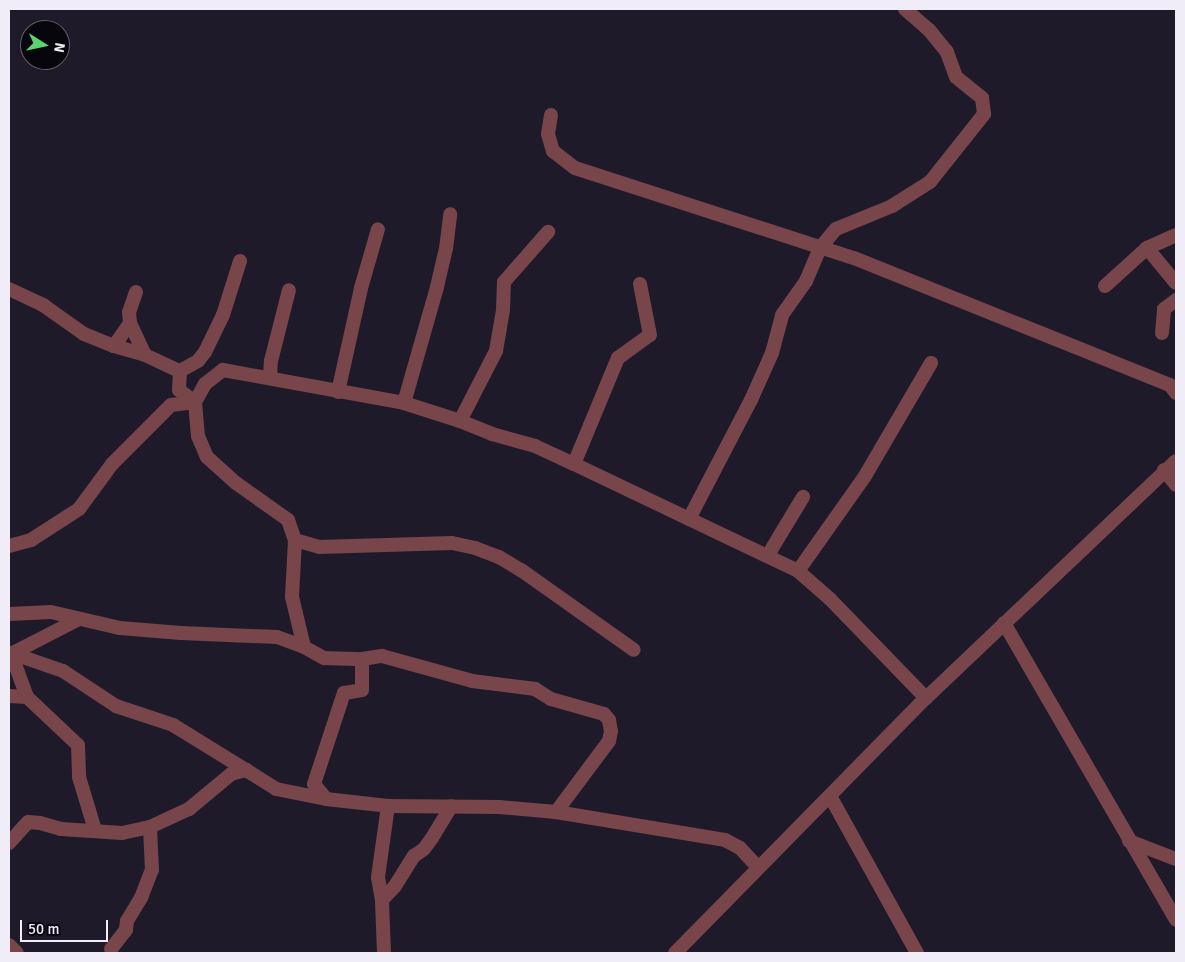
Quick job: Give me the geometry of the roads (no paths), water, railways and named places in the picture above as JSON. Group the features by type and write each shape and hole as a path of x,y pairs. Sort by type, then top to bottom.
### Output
{"street":[{"path":"689,519 751,400 772,353 782,315 806,281 820,248 836,229 892,206 930,182 984,114 982,98 956,77 947,52 929,30 905,9"},
{"path":"551,115 548,134 554,150 575,168 854,258 1170,386 1176,393"},
{"path":"404,404 437,287 446,249 450,214"},
{"path":"338,392 361,288 378,228"},
{"path":"460,421 496,350 503,310 504,282 548,232"},
{"path":"1106,286 1147,248 1176,235"},
{"path":"1147,248 1176,284"},
{"path":"180,371 198,362 205,352 223,314 240,261"},
{"path":"574,464 618,358 650,335 640,284"},
{"path":"9,289 42,305 84,334 114,346 145,355 180,371"},
{"path":"270,378 271,361 289,290"},
{"path":"136,292 129,312 130,323 145,355"},
{"path":"1162,333 1164,309 1176,300"},
{"path":"114,346 130,323"},
{"path":"798,571 865,476 931,363"},
{"path":"304,647 292,597 295,540 288,520 236,483 207,457 198,436 195,402 205,384 223,370 404,404 460,421 492,434 535,446 574,464 768,555 798,571 830,599 926,698"},
{"path":"180,371 179,390 195,402"},
{"path":"9,546 31,540 79,509 112,464 144,435 172,405 195,402"},
{"path":"675,953 926,698 1164,470 1176,461"},
{"path":"1164,470 1176,485"},
{"path":"768,555 803,497"},
{"path":"295,540 319,547 452,543 476,548 499,557 521,570 634,650"},
{"path":"9,614 51,612 120,628 180,633 278,637 304,647 324,658 362,659 382,656 472,681 535,689 551,699 604,714 609,720 611,731 608,741 556,812"},
{"path":"10,654 79,619"},
{"path":"1004,623 1176,920"},
{"path":"10,654 27,697 78,745 79,777 95,830"},
{"path":"10,654 63,671 116,706 173,725 276,789 326,799 388,806 451,806 556,812 725,840 740,848 758,867"},
{"path":"326,799 314,784 344,693 362,690 362,659"},
{"path":"9,696 27,697"},
{"path":"9,842 28,822 40,823 60,829 122,833 150,827 189,809 231,774 246,770"},
{"path":"830,796 917,953"},
{"path":"384,953 382,900 378,877 388,806"},
{"path":"382,900 395,886 414,856 424,849 451,806"},
{"path":"111,952 126,930 127,922 141,898 152,870 150,827"},
{"path":"1129,841 1176,859"},
{"path":"9,945 17,953"}]}
